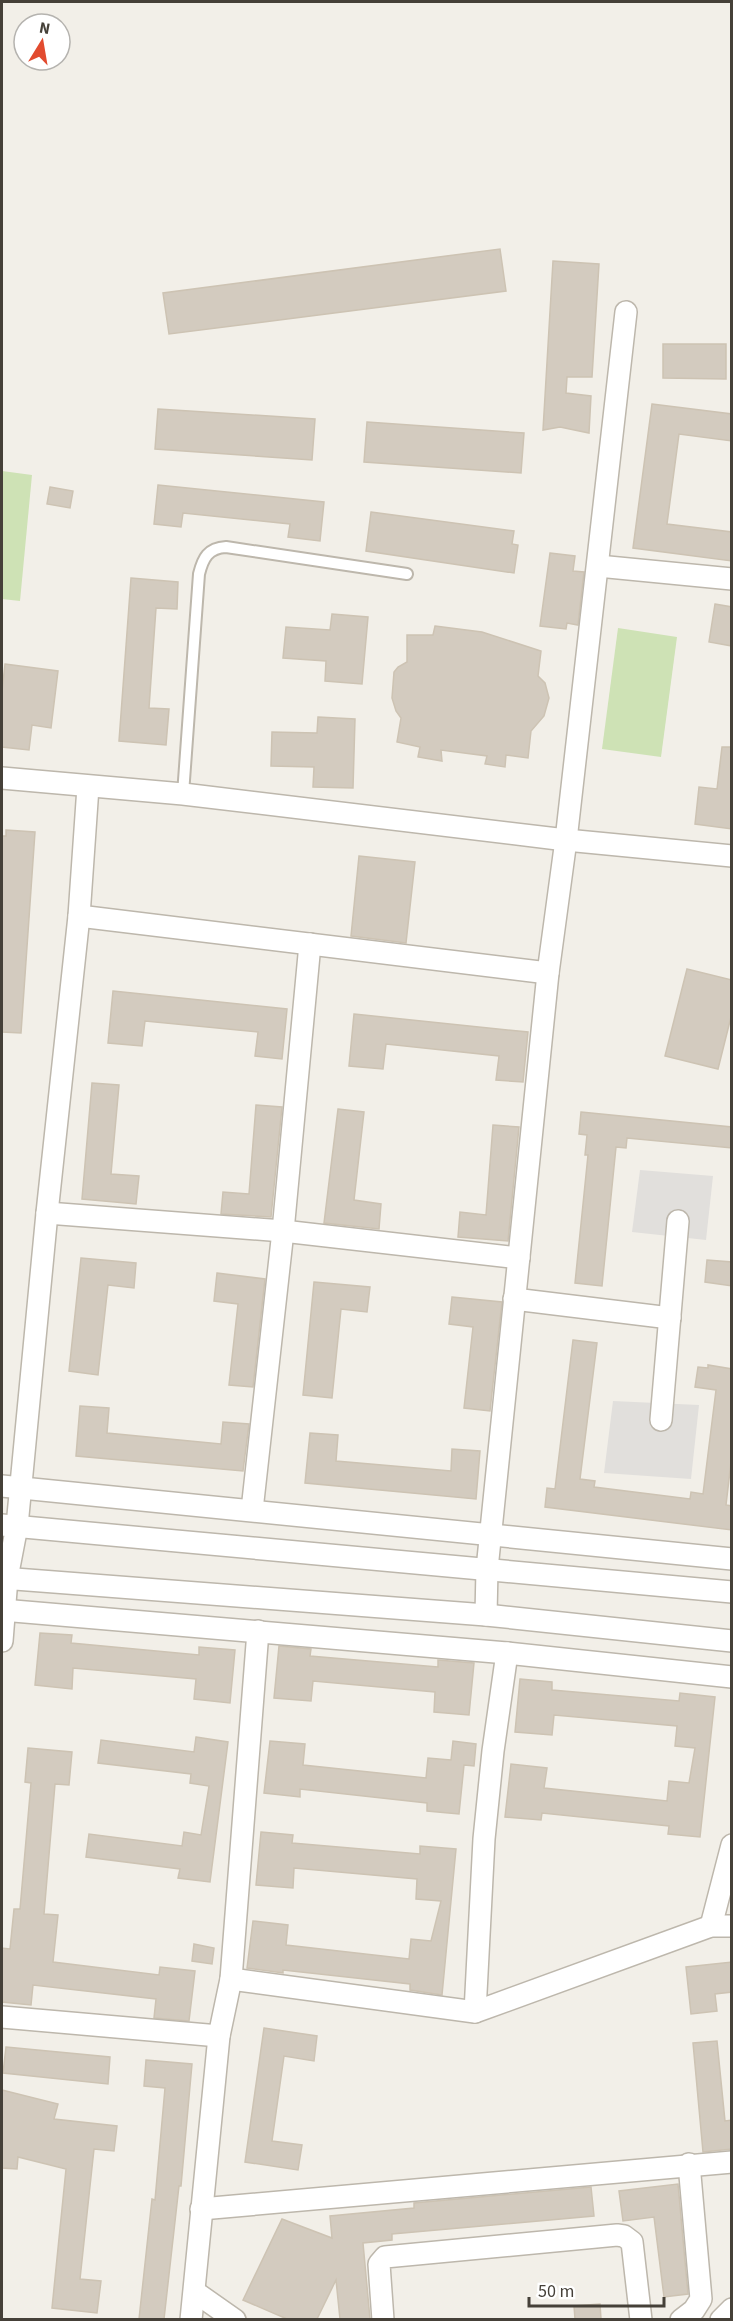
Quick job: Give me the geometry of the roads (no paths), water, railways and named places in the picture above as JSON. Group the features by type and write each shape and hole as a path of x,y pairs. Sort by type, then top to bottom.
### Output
{"street":[{"path":"486,1616 487,1569 548,973 566,840 626,312"},
{"path":"598,566 732,579"},
{"path":"2,778 183,794 566,840 732,856"},
{"path":"2,1641 11,1486 47,1213 79,916 88,786"},
{"path":"79,916 548,973"},
{"path":"252,1510 284,1231 310,944"},
{"path":"47,1213 284,1231 519,1258"},
{"path":"661,1420 678,1221"},
{"path":"514,1299 670,1318"},
{"path":"11,1486 732,1559"},
{"path":"9,1526 732,1592"},
{"path":"4,1578 486,1616 732,1641"},
{"path":"3,1610 507,1653 732,1677"},
{"path":"191,2319 219,2036 231,1979 258,1631"},
{"path":"475,2012 484,1839 493,1751 507,1653"},
{"path":"231,1979 475,2012 721,1926 732,1845"},
{"path":"2,2017 219,2036"},
{"path":"201,2210 689,2164 732,2162"},
{"path":"681,2319 694,2310 701,2299 689,2164"},
{"path":"383,2319 379,2264 385,2257 617,2235 624,2236 632,2242 641,2319"},
{"path":"195,2292 235,2319"},
{"path":"721,2319 732,2309"}],"lane":[{"path":"183,794 199,574 206,555 217,548 226,547 407,574"}]}
